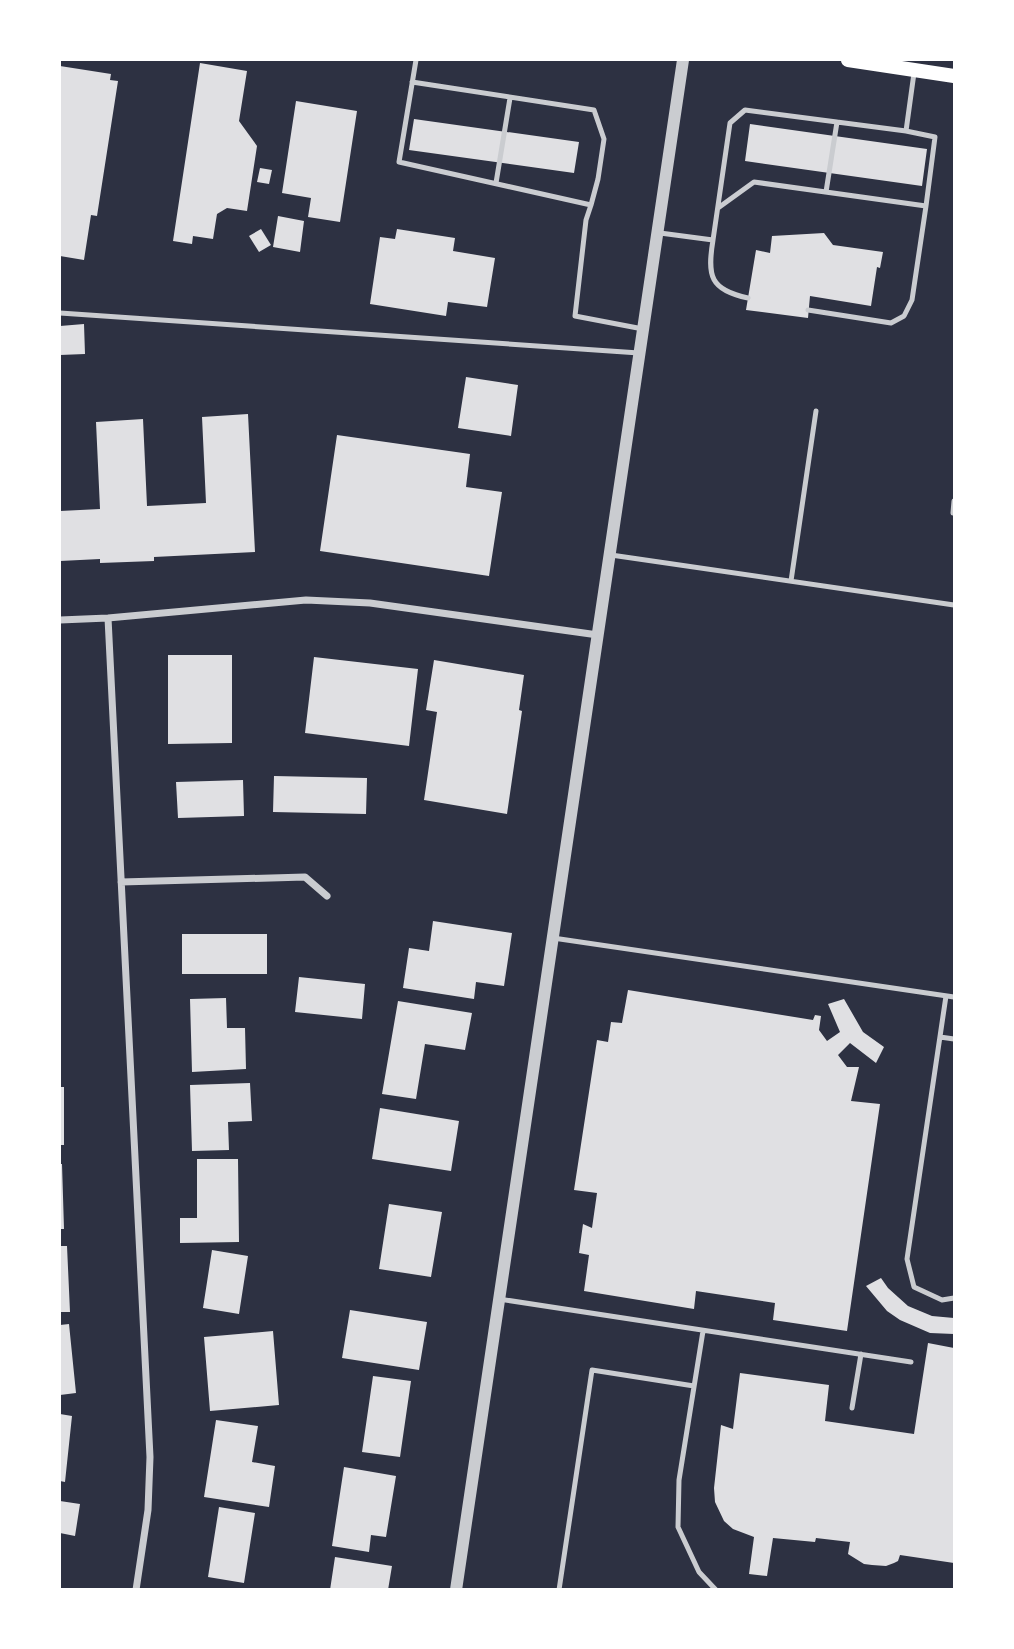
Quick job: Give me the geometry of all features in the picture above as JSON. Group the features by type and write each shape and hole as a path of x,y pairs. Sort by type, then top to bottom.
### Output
{"main road":[{"path":"848,60 954,76"}],"street":[{"path":"456,1590 683,60"},
{"path":"60,620 306,600 370,603 598,635"},
{"path":"108,618 150,1457 148,1510 136,1590"},
{"path":"121,882 305,877 327,896"}],"lane":[{"path":"416,60 398,162 592,205"},
{"path":"906,131 915,70"},
{"path":"412,82 594,110 604,139 598,179 586,220 575,316 643,330"},
{"path":"496,183 510,98"},
{"path":"748,298 727,293 717,285 709,263 730,122 745,110 935,136 912,300 904,316 891,323 808,310"},
{"path":"826,192 837,122"},
{"path":"718,208 754,182 926,206"},
{"path":"658,232 713,240"},
{"path":"60,313 640,353"},
{"path":"791,581 816,411"},
{"path":"953,513 954,501"},
{"path":"610,554 954,605"},
{"path":"553,938 954,997"},
{"path":"946,996 907,1259 914,1287 942,1300 954,1298"},
{"path":"940,1037 954,1039"},
{"path":"499,1299 911,1362"},
{"path":"703,1331 679,1480 678,1527 699,1572 716,1590"},
{"path":"852,1408 861,1354"},
{"path":"559,1590 592,1370 694,1386"}],"building":[{"path":"200,63 247,71 239,121 257,146 247,211 227,208 217,214 213,239 193,236 192,244 173,241"},
{"path":"60,66 111,74 110,80 118,81 97,216 91,215 84,260 60,256"},
{"path":"296,101 357,111 340,222 308,217 311,198 282,193"},
{"path":"414,119 579,142 574,173 409,150"},
{"path":"750,124 927,149 922,186 745,161"},
{"path":"260,168 272,170 269,184 257,182"},
{"path":"278,216 304,221 300,252 273,247"},
{"path":"261,229 271,245 259,252 249,236"},
{"path":"397,229 455,238 453,251 495,258 487,307 448,302 446,316 370,304 380,237 395,239"},
{"path":"824,233 833,245 883,252 880,268 877,267 871,306 810,296 808,318 746,310 756,250 770,253 772,236"},
{"path":"84,324 85,354 60,355 60,326"},
{"path":"466,377 518,385 511,436 458,428"},
{"path":"248,414 255,552 154,557 154,561 60,561 60,511 100,509 96,422 143,419 147,506 206,503 202,417"},
{"path":"337,435 470,454 466,487 502,492 489,576 320,551"},
{"path":"168,655 232,655 232,743 168,744"},
{"path":"314,657 418,669 409,746 305,733"},
{"path":"434,660 524,675 519,710 522,711 507,814 424,800 437,712 426,710"},
{"path":"274,776 367,778 366,814 273,812"},
{"path":"243,780 244,816 178,818 176,782"},
{"path":"433,921 512,933 504,986 476,982 474,999 403,988 409,948 429,951"},
{"path":"182,934 267,934 267,974 182,974"},
{"path":"299,977 365,984 362,1019 295,1012"},
{"path":"628,990 813,1020 815,1015 821,1016 819,1030 827,1041 840,1032 828,1004 844,999 863,1032 884,1047 876,1063 850,1043 838,1055 847,1067 859,1067 851,1101 880,1104 847,1331 773,1320 775,1303 696,1291 694,1309 584,1291 589,1255 579,1253 583,1224 592,1228 597,1193 574,1190 597,1040 608,1042 611,1022 622,1023"},
{"path":"226,998 227,1028 245,1028 246,1069 192,1072 190,999"},
{"path":"398,1001 472,1013 465,1050 425,1044 416,1099 382,1094"},
{"path":"250,1083 252,1121 228,1122 229,1150 192,1151 190,1085"},
{"path":"60,1087 64,1087 64,1145 60,1145"},
{"path":"380,1108 459,1121 451,1171 372,1159"},
{"path":"197,1159 238,1159 239,1242 180,1243 180,1218 197,1218"},
{"path":"62,1164 64,1229 60,1229"},
{"path":"389,1204 442,1212 431,1277 379,1269"},
{"path":"60,1246 67,1246 70,1312 60,1312"},
{"path":"212,1250 248,1256 239,1314 203,1308"},
{"path":"881,1278 908,1306 932,1316 954,1318 954,1334 930,1333 887,1311 866,1286"},
{"path":"350,1310 427,1322 419,1370 342,1358"},
{"path":"69,1324 76,1393 60,1395 60,1325"},
{"path":"273,1331 279,1405 210,1411 204,1337"},
{"path":"928,1343 954,1348 954,1563 900,1555 898,1561 886,1566 864,1564 848,1554 850,1542 816,1538 815,1542 773,1538 767,1576 749,1574 754,1537 733,1529 724,1521 715,1502 714,1488 721,1425 733,1429 740,1373 829,1385 825,1421 914,1434"},
{"path":"373,1376 411,1381 400,1457 362,1452"},
{"path":"60,1414 72,1416 65,1482 60,1481"},
{"path":"216,1420 258,1426 252,1462 275,1466 269,1507 204,1497"},
{"path":"344,1467 396,1476 386,1537 371,1535 369,1552 332,1546"},
{"path":"60,1501 80,1504 75,1536 60,1533"},
{"path":"219,1507 255,1513 244,1583 208,1577"},
{"path":"335,1557 392,1566 388,1590 330,1590"}]}
